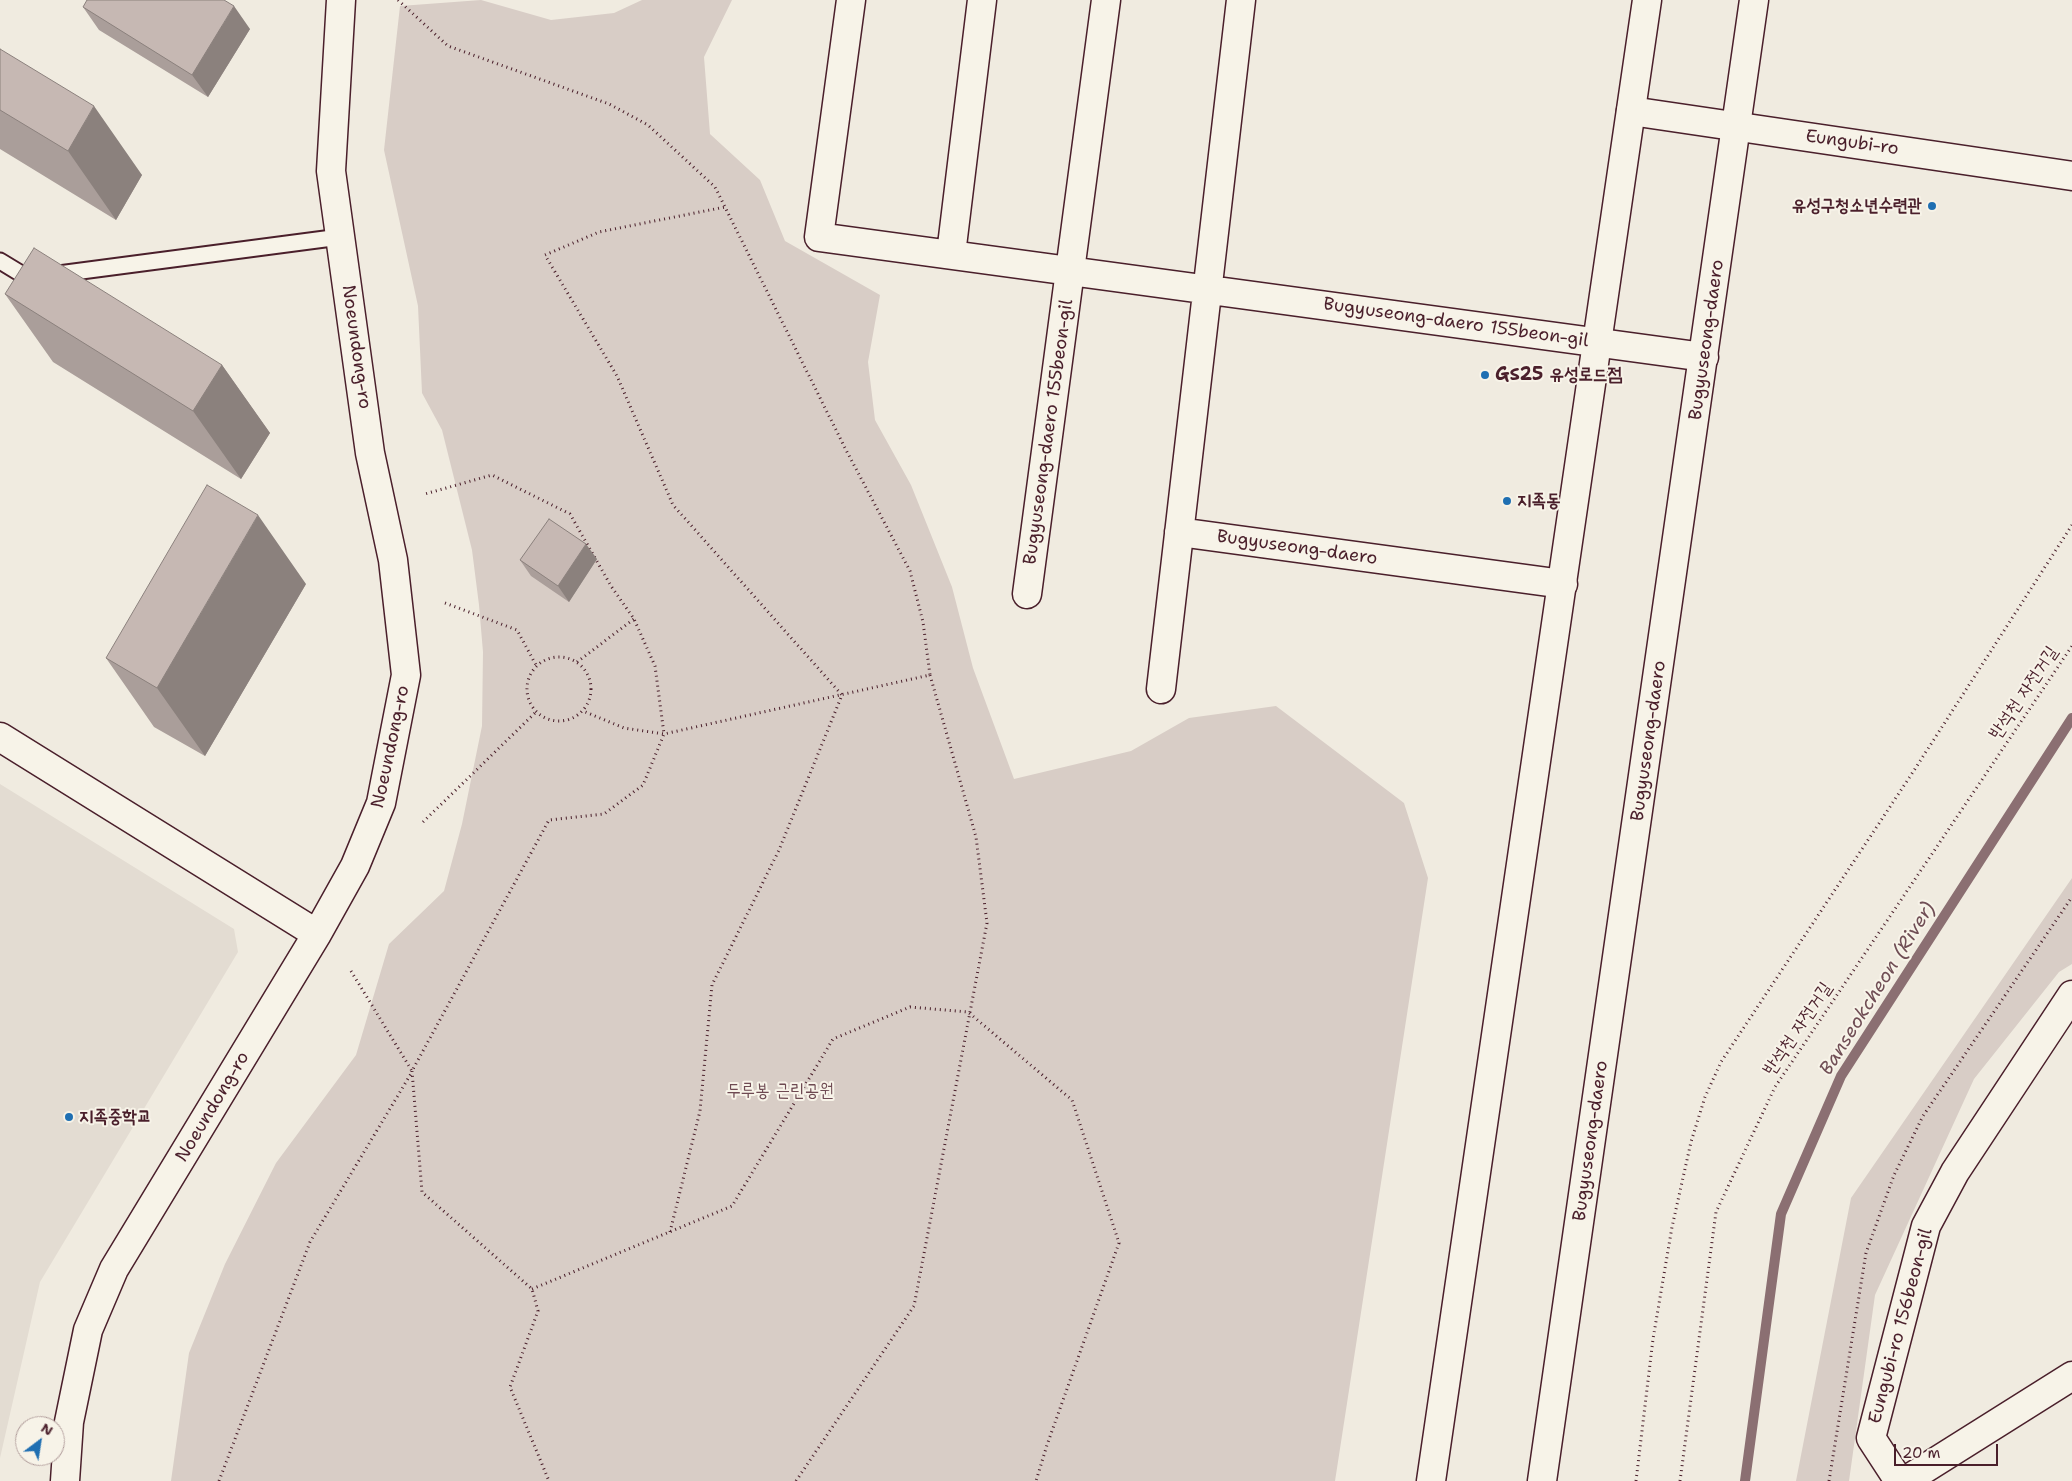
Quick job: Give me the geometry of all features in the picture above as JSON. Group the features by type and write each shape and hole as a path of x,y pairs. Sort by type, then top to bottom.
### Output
{"street":[{"name":"Noeundong-ro","path":"65,1481 68,1422 88,1330 114,1269 317,934 355,866 381,803 406,676 393,560 370,453 331,171 340,0"},
{"name":"Bugyuseong-daero 155beon-gil","path":"851,0 819,236 1704,357"},
{"path":"951,254 982,0"},
{"name":"Bugyuseong-daero 155beon-gil","path":"1027,594 1106,0"},
{"path":"1161,689 1241,0"},
{"path":"1432,1481 1647,0"},
{"name":"Bugyuseong-daero","path":"1542,1481 1754,0"},
{"name":"Eungubi-ro","path":"1631,111 2072,176"},
{"name":"Bugyuseong-daero","path":"1179,532 1563,584"},
{"path":"0,736 317,934"},
{"name":"Eungubi-ro 156beon-gil","path":"1899,1481 1871,1438 1926,1226 1955,1172 2071,998"},
{"path":"1905,1481 2072,1376"}],"lane":[{"path":"0,261 28,278 340,237"}],"path":[{"path":"398,0 448,46 608,104 648,125 715,187 844,448 910,571 923,622 930,675 976,837 987,923 968,1012 914,1306 796,1481"},
{"path":"725,206 599,232 545,256 617,376 673,505 842,695"},
{"path":"219,1481 310,1242 412,1071 549,820 604,814 628,797 643,785 664,734 654,666 634,619 611,586 570,514 492,475 425,494"},
{"path":"1636,1481 1653,1339 1672,1227 1691,1142 1705,1097 1721,1062 1913,772 2072,525"},
{"path":"445,603 517,630 536,666"},
{"path":"578,662 634,619"},
{"name":"반석천 자전거길","path":"1680,1481 1716,1212 1720,1203 1775,1087 2072,646"},
{"path":"556,657 567,657 578,662 586,670 590,680 592,692 589,703 582,712 564,722 544,718 530,704 526,684 530,674 536,666 545,660 556,657"},
{"path":"582,712 624,728 664,734 930,675"},
{"path":"670,1232 700,1111 712,985 779,850 842,695"},
{"path":"423,822 536,712"},
{"path":"351,970 412,1071 422,1192 532,1289 538,1311 510,1388 549,1481"},
{"path":"532,1289 732,1206 833,1039 910,1007 968,1012 1072,1100 1119,1243 1036,1481"}],"shaded area":[{"name":"지족중학교","path":"0,784 234,929 238,952 40,1282 0,1458"}],"green space":[{"name":"두루봉 근린공원","path":"481,0 551,20 614,13 642,0 732,0 704,57 710,134 760,180 785,241 880,295 868,362 875,420 911,485 952,587 973,668 1014,779 1131,751 1189,718 1276,706 1404,803 1428,878 1335,1481 171,1481 189,1353 225,1264 276,1163 356,1055 389,944 444,891 462,824 482,726 483,652 479,605 472,550 442,430 422,393 418,306 384,150 400,6"},
{"path":"2072,878 2072,964 2059,972 1974,1079 1875,1295 1849,1481 1796,1481 1851,1198"}],"building":[{"path":"87,0 224,0 234,6 192,75 83,7"},
{"path":"0,49 94,106 68,151 0,110"},
{"path":"34,248 222,365 193,411 5,294"},
{"path":"207,485 258,515 157,688 106,658"},
{"path":"549,519 586,544 558,586 520,560"}],"waterway":[{"name":"Banseokcheon (River)","path":"1745,1481 1781,1214 1841,1076 2072,718"}],"place":[{"name":"유성구청소년수련관","path":"1932,206"},
{"name":"GS25 유성로드점","path":"1485,375"},
{"name":"지족동","path":"1507,501"},
{"name":"지족중학교","path":"69,1117"}]}
